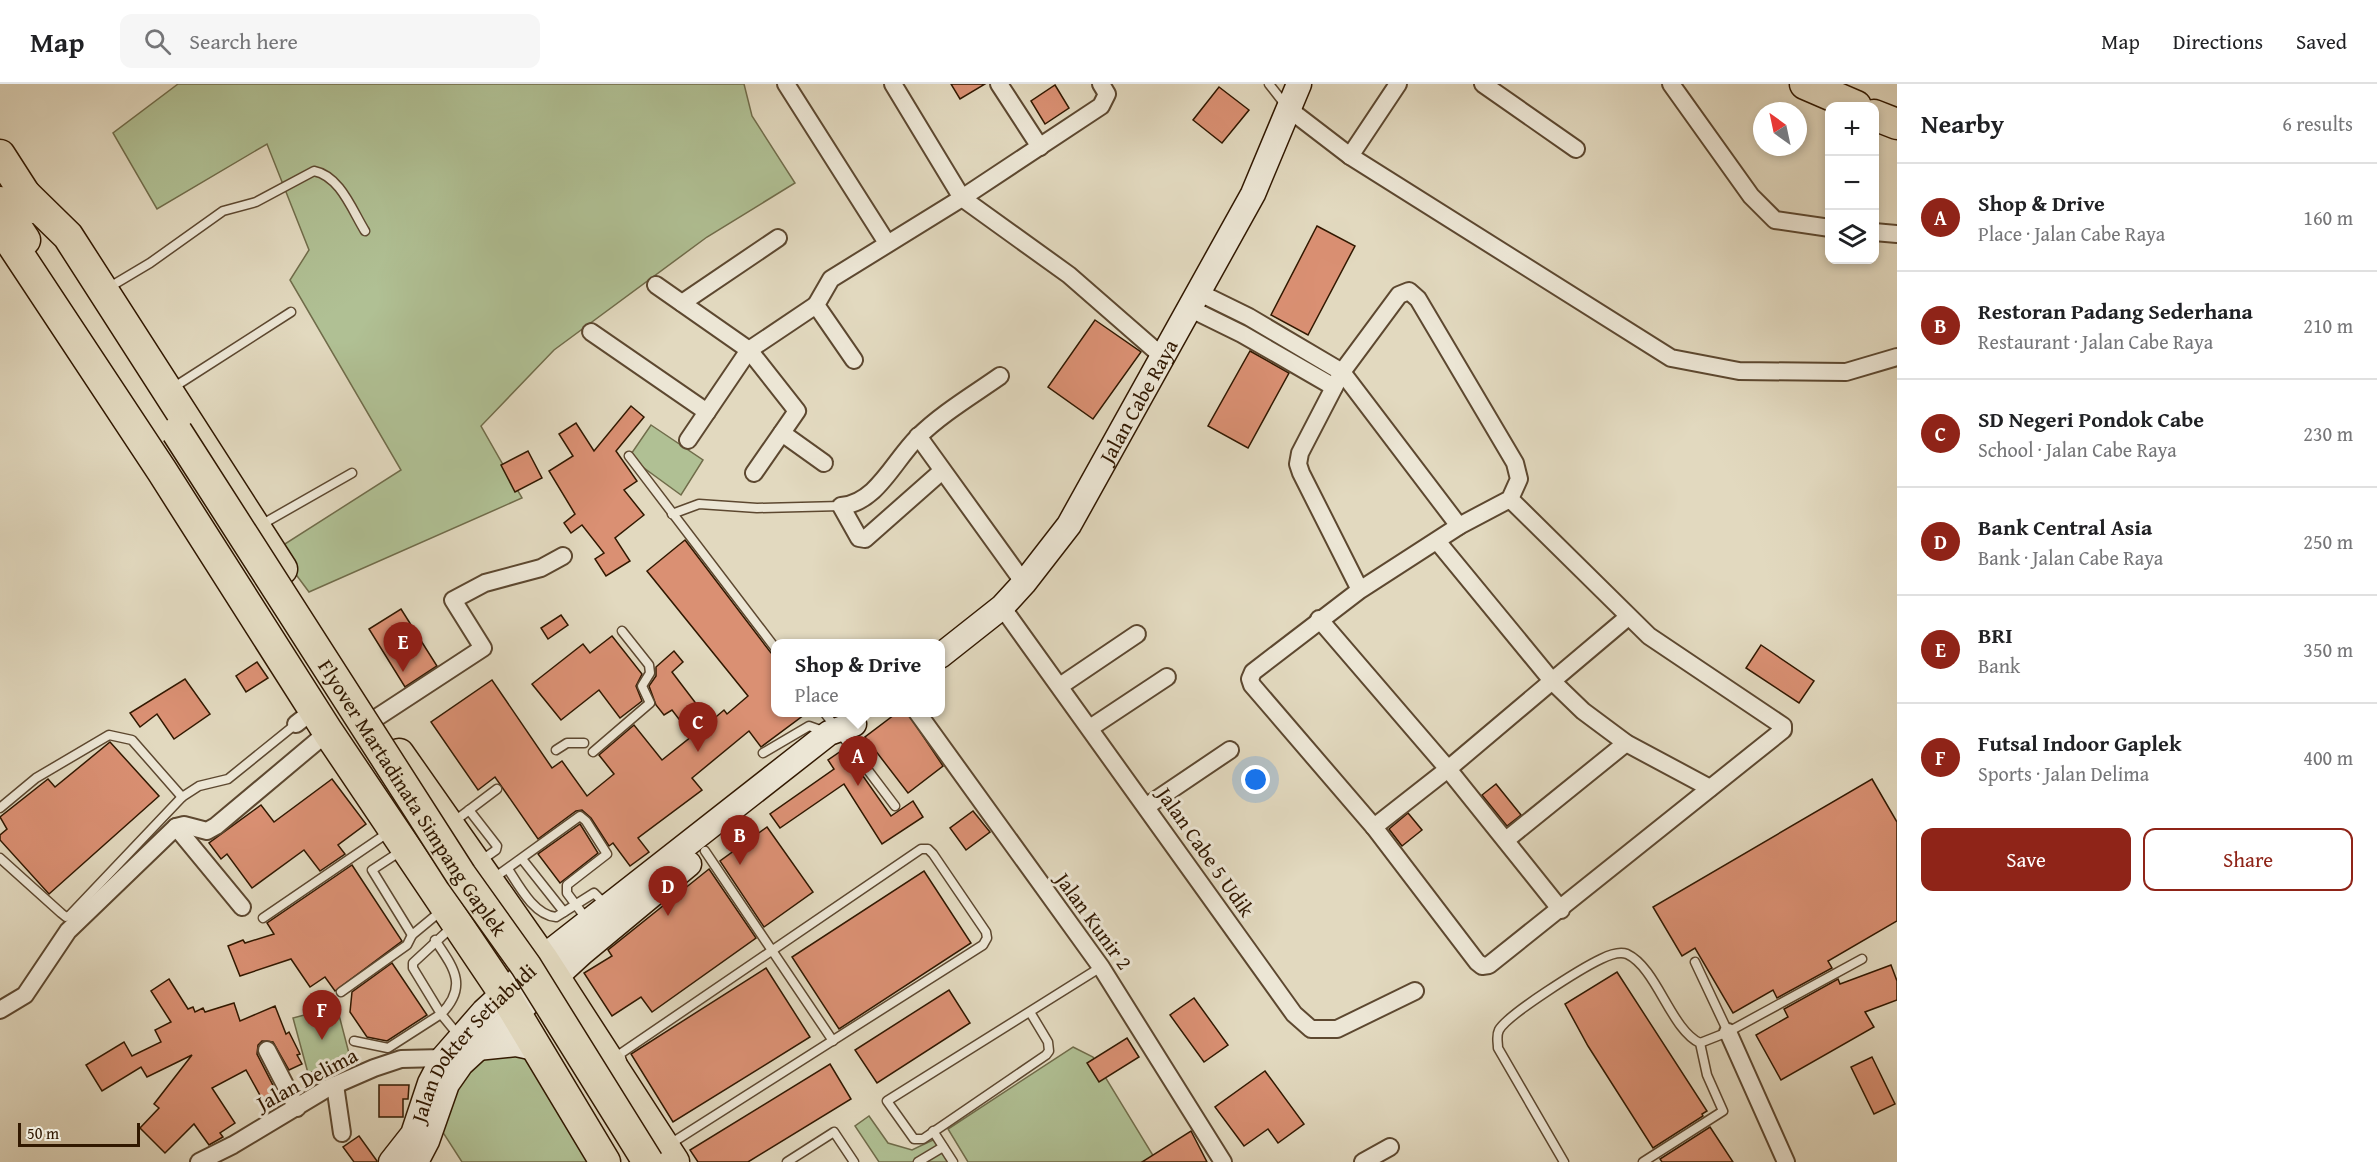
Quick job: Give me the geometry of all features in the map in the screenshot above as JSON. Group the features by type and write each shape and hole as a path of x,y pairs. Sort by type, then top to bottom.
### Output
{"highway":[{"path":"1805,84 1847,102"},
{"path":"1879,117 1897,124"},
{"path":"0,155 5,217 313,722 400,838 446,923 474,949 510,1003 605,1162"},
{"path":"5,217 69,236 376,718 459,817 491,872 516,922 585,1023 666,1149"},
{"path":"5,217 168,437"},
{"name":"Flyover Martadinata Simpang Gaplek","path":"168,437 461,874 526,966 666,1149"},
{"name":"Flyover Martadinata Simpang Gaplek","path":"168,437 406,822 514,977 628,1162"},
{"path":"474,949 500,945 510,938 516,922"},
{"path":"539,1049 567,1027 585,1023"}],"main road":[{"name":"Jalan Cabe Raya","path":"945,652 1002,607 1024,583 1069,525 1253,194 1299,84"},
{"name":"Jalan Cabe Raya","path":"1290,110 1310,84"},
{"path":"549,969 675,855 705,851 842,725"},
{"path":"549,969 582,913 608,908 842,725"},
{"name":"Jalan Dokter Setiabudi","path":"391,1162 413,1134 430,1083 443,1058 468,1042 549,969"},
{"path":"468,1042 516,1044 539,1049"},
{"name":"Jalan Dokter Setiabudi","path":"416,1162 427,1141 447,1084 468,1042"}],"street":[{"path":"786,84 887,243"},
{"path":"893,84 962,198 1069,275 1163,357"},
{"path":"999,84 1040,147"},
{"path":"688,440 749,350 816,305 831,279 962,198 1104,102 1107,94 1101,84"},
{"path":"1350,156 1398,84"},
{"path":"1483,84 1576,149"},
{"path":"1671,84 1751,196 1775,220 1825,227"},
{"path":"1290,110 1350,156 1671,358 1739,371 1846,372 1897,357"},
{"path":"1879,232 1897,234"},
{"path":"682,303 778,238"},
{"path":"656,285 749,350 796,411 754,473"},
{"path":"1360,590 1298,464 1299,453 1338,379 1399,294 1409,291 1418,299 1515,463 1519,479 1510,499 1459,526 1360,590 1252,672 1250,679 1252,685 1374,827 1482,966 1489,965 1781,734 1783,726 1674,654 1628,617 1510,499"},
{"path":"1193,300 1249,317 1338,379 1459,526"},
{"path":"816,305 854,360"},
{"path":"591,332 706,412"},
{"path":"942,471 865,539 859,538 841,506 852,505 868,495 918,436 1000,376"},
{"path":"782,433 824,463"},
{"path":"918,436 1024,583"},
{"path":"1437,541 1553,682 1582,711 1626,743 1710,788"},
{"path":"376,718 483,648 453,600 485,583 541,568 564,556"},
{"name":"Jalan Cabe 5 Udik","path":"1002,607 1147,806 1294,1014 1311,1029 1336,1029 1415,991"},
{"path":"1374,827 1448,769 1628,617"},
{"path":"1319,619 1448,769 1561,910"},
{"path":"1060,686 1137,634"},
{"path":"1090,728 1167,677"},
{"name":"Jalan Kunir 2","path":"921,717 1101,967 1223,1162"},
{"path":"0,1010 26,995 68,932 176,827 184,825 207,831 216,826 313,722"},
{"path":"1506,840 1626,743"},
{"path":"1147,806 1230,750"},
{"path":"176,827 242,907"},
{"path":"1728,1032 1786,1162"},
{"path":"267,1050 297,1108"},
{"name":"Jalan Delima","path":"199,1162 335,1085 392,1062 414,1058 443,1058"},
{"path":"335,1085 342,1133"},
{"path":"1363,1162 1390,1147"}],"lane":[{"path":"1269,84 1290,110"},
{"path":"105,290 150,263 223,211 256,202 314,171 322,173 334,182 365,231"},
{"path":"168,391 291,312"},
{"path":"629,456 771,643"},
{"path":"256,528 352,473"},
{"path":"672,514 699,504 757,508 841,506"},
{"path":"593,752 650,703 642,686 650,673 649,665 622,631"},
{"path":"0,858 66,917 182,797 199,786 228,779 313,722"},
{"path":"763,753 809,726 842,725 895,806"},
{"path":"0,808 36,778 109,735 132,740 182,797"},
{"path":"556,750 567,743 584,743"},
{"path":"459,817 497,789"},
{"path":"580,816 586,821 607,854 567,885 567,893 582,913 564,912 556,917 541,913 491,872 522,859 580,816"},
{"path":"400,838 372,870 412,935"},
{"path":"263,918 400,838"},
{"path":"626,1067 620,1054 921,849 928,849 933,854 986,932 987,938 983,945 666,1149"},
{"path":"705,851 833,1041"},
{"path":"522,859 564,912"},
{"path":"341,992 407,945 412,935 446,923"},
{"path":"414,959 446,923"},
{"path":"354,1041 368,1046 388,1048 448,1008 458,987 446,923"},
{"path":"407,945 414,959 413,968 441,1014 468,1042"},
{"path":"1564,1162 1498,1048 1497,1036 1509,1019 1601,959 1619,952 1629,955 1642,967 1689,1035 1700,1043 1707,1075 1723,1111 1643,1162"},
{"path":"1700,1043 1728,1032 1862,959"},
{"path":"1695,962 1728,1032"},
{"path":"1030,1012 1048,1042 1048,1051 923,1139 914,1139 887,1101 1101,967"},
{"path":"933,1131 953,1162"},
{"path":"787,1162 834,1132 854,1162"},
{"path":"918,1162 943,1147"}],"green space":[{"path":"178,84 744,84 752,116 795,183 707,237 554,350 481,426 522,498 309,592 277,549 401,470 290,280 309,250 267,144 157,209 113,133"},
{"path":"651,425 703,460 681,495 629,457"},
{"path":"327,1009 329,1018 339,1015 351,1061 308,1073 293,1018"},
{"path":"1073,1047 1093,1057 1157,1162 968,1162 948,1129"},
{"path":"487,1055 534,1057 599,1162 462,1162 442,1131 456,1081"},
{"path":"869,1116 888,1143 912,1150 935,1139 950,1162 879,1162 855,1126"}],"building":[{"path":"951,84 985,84 960,99"},
{"path":"1055,85 1069,108 1045,124 1031,101"},
{"path":"1219,87 1249,110 1222,143 1193,120"},
{"path":"1317,226 1355,246 1308,335 1271,315"},
{"path":"1095,320 1141,352 1093,419 1048,387"},
{"path":"1250,351 1289,373 1248,448 1208,426"},
{"path":"631,406 644,417 616,451 637,481 624,490 644,515 615,538 630,561 606,576 595,559 604,553 582,525 571,533 564,523 575,514 549,471 573,456 559,434 576,423 594,451"},
{"path":"528,451 542,478 515,492 501,465"},
{"path":"685,540 771,653 771,717 801,717 761,747 749,731 692,778 702,790 638,838 649,852 630,866 613,843 609,846 591,818 582,810 576,811 538,839 495,777 478,790 431,722 492,680 552,768 562,761 587,796 614,774 599,755 634,725 662,760 692,736 672,710 664,715 656,705 649,686 656,676 656,667 674,651 683,662 672,672 710,722 724,710 727,714 748,696 647,571"},
{"path":"401,609 437,666 405,687 369,629"},
{"path":"561,615 568,625 548,639 541,628"},
{"path":"612,636 642,674 636,686 642,701 620,718 599,690 561,720 532,684 583,644 590,653"},
{"path":"1761,645 1814,681 1799,703 1746,668"},
{"path":"257,662 268,678 246,692 236,676"},
{"path":"185,679 210,714 174,739 157,714 140,727 130,713"},
{"path":"891,717 910,717 943,766 908,793 865,737"},
{"path":"110,742 159,796 49,894 0,840 0,835 7,829 0,817 48,779 55,787"},
{"path":"844,749 891,816 913,801 923,817 882,844 844,784 780,828 770,814 834,769 828,760"},
{"path":"332,779 366,824 338,845 345,854 320,871 304,850 252,888 227,854 221,859 209,843 261,805 274,822"},
{"path":"1872,779 1897,822 1897,921 1828,961 1832,968 1777,998 1773,990 1733,1013 1695,948 1682,956 1653,907"},
{"path":"1496,784 1521,815 1507,826 1482,795"},
{"path":"973,811 990,832 966,850 950,828"},
{"path":"1408,813 1422,830 1402,846 1389,829"},
{"path":"580,824 598,853 560,883 538,854"},
{"path":"767,827 813,892 764,927 720,861"},
{"path":"352,865 402,941 335,991 325,977 310,987 291,959 240,976 228,946 243,940 245,943 274,934 267,923"},
{"path":"709,869 756,938 652,1012 641,997 612,1016 584,973 612,956 608,950"},
{"path":"924,871 971,943 839,1029 792,957"},
{"path":"392,963 427,1015 387,1041 367,1037 350,1012 352,992"},
{"path":"1891,965 1897,981 1897,1000 1865,1012 1874,1027 1781,1080 1756,1035 1788,1017 1784,1009 1838,979 1840,984"},
{"path":"766,968 810,1037 673,1122 631,1054"},
{"path":"1617,972 1707,1111 1702,1114 1703,1116 1653,1148 1588,1046 1565,1004"},
{"path":"169,979 188,1009 193,1007 195,1012 203,1008 205,1012 234,1003 240,1021 275,1006 286,1034 289,1032 300,1054 297,1055 302,1064 289,1070 273,1042 262,1041 258,1045 257,1054 280,1099 266,1106 246,1070 212,1088 235,1123 220,1133 223,1137 209,1145 194,1124 165,1153 140,1128 159,1108 154,1104 192,1055 147,1077 141,1067 102,1091 86,1065 124,1042 132,1056 161,1042 155,1030 171,1022 151,991"},
{"path":"949,990 970,1023 877,1083 855,1050"},
{"path":"1194,998 1228,1045 1204,1062 1170,1015"},
{"path":"1127,1038 1139,1057 1099,1082 1087,1063"},
{"path":"1872,1057 1895,1104 1874,1114 1851,1067"},
{"path":"830,1064 851,1099 748,1162 698,1162 690,1150"},
{"path":"1265,1071 1304,1124 1278,1143 1268,1129 1244,1146 1215,1107"},
{"path":"379,1085 409,1085 408,1099 403,1099 403,1117 379,1117"},
{"path":"1710,1127 1733,1162 1662,1162 1660,1159"},
{"path":"1191,1131 1207,1162 1142,1162"},
{"path":"359,1136 377,1162 354,1162 343,1147"}],"place":[{"name":"BRI","path":"403,672"},
{"name":"SD Negeri Pondok Cabe","path":"698,752"},
{"name":"Shop & Drive","path":"858,786"},
{"name":"Restoran Padang Sederhana","path":"740,865"},
{"name":"Bank Central Asia","path":"668,916"},
{"name":"Futsal Indoor Gaplek","path":"322,1040"}]}
